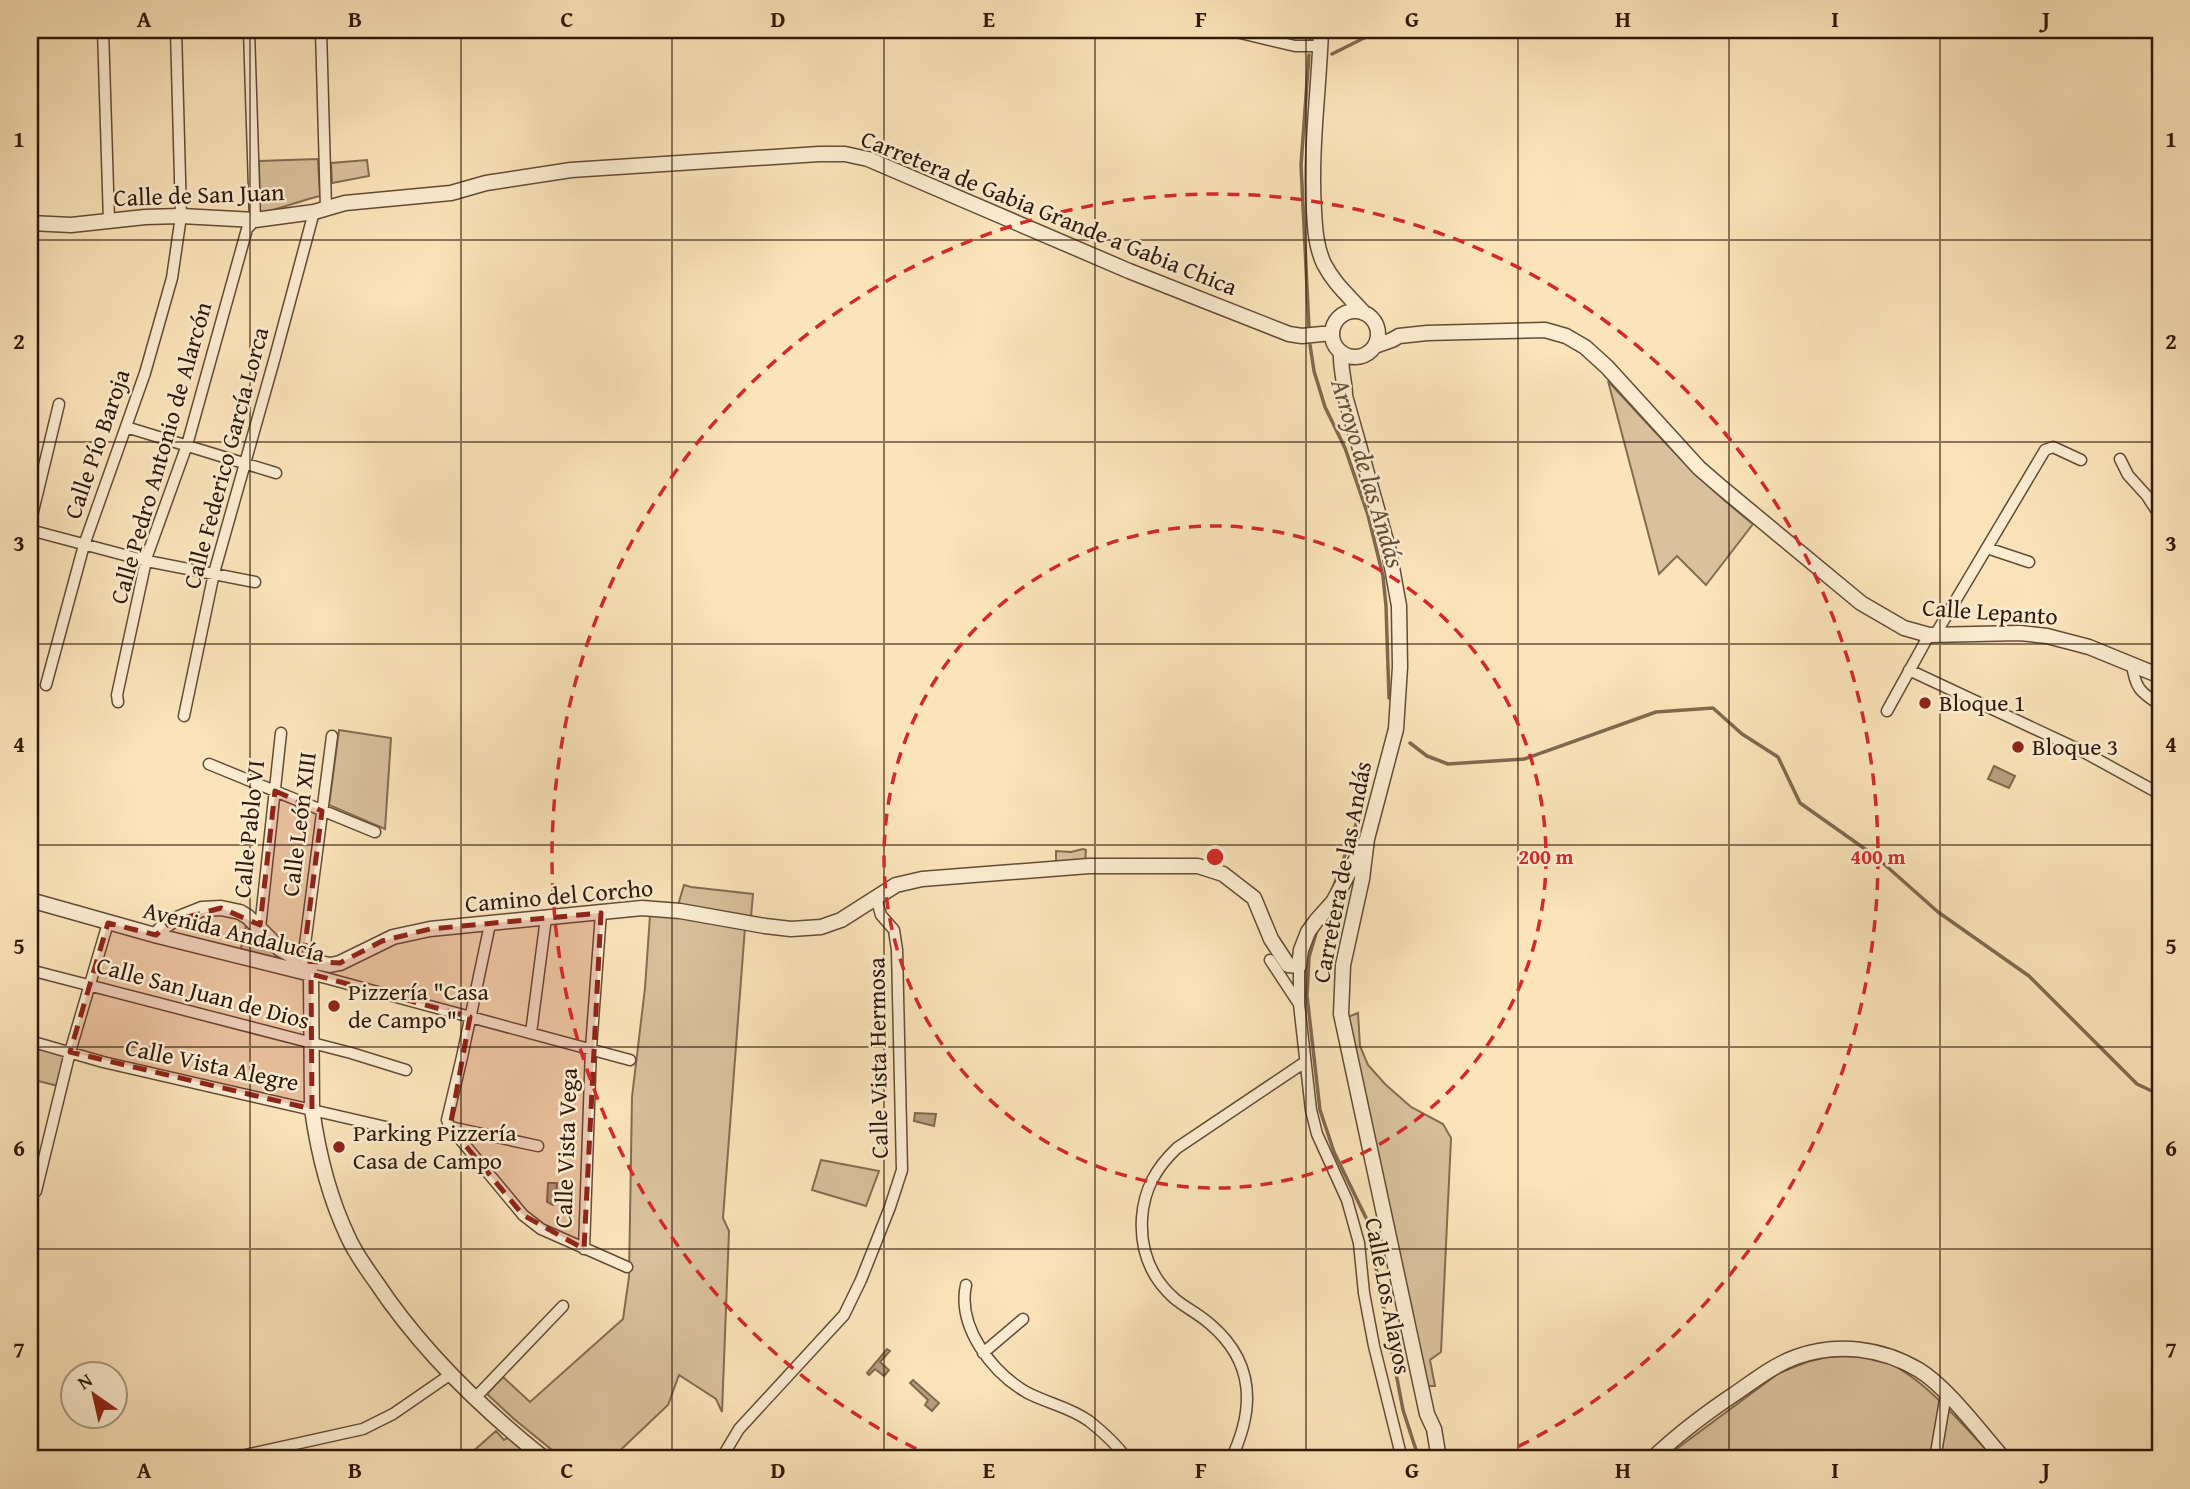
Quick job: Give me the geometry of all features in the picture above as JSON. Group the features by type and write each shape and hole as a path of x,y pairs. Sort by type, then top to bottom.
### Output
{"street":[{"path":"103,30 108,221"},
{"name":"Calle Pío Baroja","path":"46,685 84,545 145,373 172,278 181,216 176,30"},
{"path":"249,30 255,220"},
{"name":"Calle Federico García Lorca","path":"184,716 214,573 320,210 321,30"},
{"path":"1228,30 1295,46 1321,46"},
{"path":"1321,30 1312,180 1316,237 1324,264 1345,294 1374,321 1378,333 1375,346 1360,357 1345,380"},
{"name":"Carretera de Gabia Grande a Gabia Chica","path":"369,200 452,193 486,183 571,170 845,154 868,159 1129,271 1289,334 1303,336 1332,333"},
{"name":"Calle de San Juan","path":"30,223 71,225 181,216 255,220 369,200"},
{"name":"Calle Pedro Antonio de Alarcón","path":"118,702 117,695 147,561 187,445 247,229 255,220"},
{"path":"1345,294 1340,317 1332,333 1334,342 1341,352 1360,357"},
{"path":"1340,317 1351,312 1364,313"},
{"path":"1375,346 1399,336 1392,330 1377,327"},
{"name":"Calle Lepanto","path":"1399,336 1545,330 1566,336 1585,347 1606,367 1699,468 1861,603 1886,618 1904,628 1932,635 2020,633 2047,636 2084,646 2160,676"},
{"name":"Carretera de las Andás","path":"1341,352 1345,396 1389,551 1399,606 1400,667 1396,729 1367,839 1362,879 1343,965 1340,994 1342,1024 1427,1414 1427,1429 1434,1459"},
{"path":"30,524 59,404"},
{"path":"126,427 276,472"},
{"path":"1887,711 1909,670 1987,548 2045,450 2053,447 2081,460"},
{"path":"2120,459 2128,475 2160,516"},
{"path":"30,530 147,561 255,582"},
{"path":"1987,548 2029,562"},
{"path":"2132,664 2134,681 2145,695 2160,705"},
{"path":"1909,670 2082,751 2160,794"},
{"name":"Calle Pablo VI","path":"260,928 281,733"},
{"name":"Calle León XIII","path":"303,960 332,736"},
{"path":"209,764 375,832"},
{"name":"Camino del Corcho","path":"1337,900 1367,839"},
{"name":"Camino del Corcho","path":"156,935 172,921 202,909 221,908 240,912 280,949 296,958 330,965 340,963 393,937 430,929 642,908 680,911 778,928 821,927 841,920 896,885 922,879 1089,866 1198,866 1223,874 1254,898 1274,955 1299,1004"},
{"name":"Camino del Corcho","path":"1306,1062 1295,971 1301,950 1316,920 1362,879"},
{"name":"Calle Vista Hermosa","path":"721,1459 739,1429 844,1315 861,1280 902,1170 897,950 894,930 881,915 876,898"},
{"name":"Avenida Andalucía","path":"30,900 108,923 311,974 630,1060"},
{"path":"1337,900 1356,905"},
{"name":"Calle Vista Vega","path":"584,1249 591,1048 601,913"},
{"path":"531,1033 546,918"},
{"path":"30,1189 36,1191 70,1052 108,923"},
{"path":"490,924 447,1120 523,1215 541,1229 627,1268"},
{"path":"1274,955 1301,950"},
{"name":"Camino del Corcho","path":"1274,955 1295,971"},
{"name":"Calle San Juan de Dios","path":"30,970 406,1070"},
{"path":"311,974 312,1109 315,1131 337,1210 349,1239 395,1311 451,1374 510,1431 545,1459"},
{"name":"Calle Vista Alegre","path":"30,1041 103,1062 386,1127"},
{"path":"1231,1459 1242,1436 1247,1415 1248,1393 1243,1373 1236,1355 1225,1339 1209,1323 1175,1298 1159,1281 1147,1262 1142,1222 1144,1199 1162,1163 1177,1148 1306,1062"},
{"name":"Calle Los Alayos","path":"1306,1062 1311,1110 1317,1133 1347,1200 1359,1243 1364,1293 1374,1346 1402,1459"},
{"path":"450,1127 538,1146"},
{"path":"965,1285 966,1311 983,1353 1010,1380 1027,1392 1088,1420 1108,1437 1127,1459"},
{"path":"475,1398 563,1306"},
{"path":"983,1353 1023,1319"},
{"path":"1652,1459 1710,1410 1794,1357 1852,1348 1878,1353 1920,1371 1946,1394 2004,1459"},
{"path":"227,1459 363,1429 393,1414 451,1374"},
{"path":"1936,1459 1946,1394"},
{"name":"Carretera de las Andás","path":"1427,1414 1434,1429 1439,1459"}],"highlighted area":[{"path":"275,791 322,811 303,961 340,963 382,941 430,929 601,913 584,1249 523,1215 450,1127 470,1017 311,974 312,1109 70,1052 108,923 156,935 172,921 221,908 260,925"}],"shaded area":[{"path":"318,159 320,196 260,213 259,161"},
{"path":"367,160 369,176 332,183 331,163"},
{"path":"1608,381 1696,473 1753,524 1706,585 1677,556 1659,574"},
{"path":"339,730 391,738 385,829 329,805"},
{"path":"1994,766 2015,776 2009,788 1988,779"},
{"path":"1086,850 1085,862 1056,861 1056,851 1071,852"},
{"path":"684,885 753,894 751,917 678,905"},
{"path":"650,915 698,918 745,927 723,1218 729,1231 722,1412 716,1399 679,1375 668,1405 611,1459 563,1459 487,1394 503,1377 530,1402 623,1319 629,1277 632,1097 645,988"},
{"path":"248,917 311,974 239,956"},
{"path":"1358,1013 1360,1046 1368,1065 1411,1107 1443,1124 1451,1138 1441,1352 1430,1360 1435,1386 1428,1386 1352,1044 1348,1017"},
{"path":"30,1041 70,1052 62,1087 30,1079"},
{"path":"915,1113 936,1114 934,1126 914,1121"},
{"path":"821,1160 879,1171 866,1206 812,1190"},
{"path":"548,1183 557,1183 556,1202 553,1205 547,1202"},
{"path":"887,1349 890,1351 880,1362 889,1370 884,1376 875,1369 869,1375 867,1373"},
{"path":"1827,1357 1870,1357 1904,1371 1937,1399 1995,1459 1663,1459 1779,1373"},
{"path":"913,1380 939,1403 932,1411 925,1405 928,1400 910,1383"},
{"path":"496,1431 504,1440 509,1437 536,1459 430,1459 470,1454"}],"waterway":[{"name":"Arroyo de las Andás","path":"1310,30 1310,41"},
{"path":"1332,54 1380,30"},
{"name":"Arroyo de las Andás","path":"1309,55 1301,165 1309,328"},
{"name":"Arroyo de las Andás","path":"1310,345 1314,371 1325,407 1345,448 1368,515 1383,576 1389,698"},
{"name":"Arroyo de las Andás","path":"1410,743 1427,756 1448,764 1524,759 1656,712 1713,708 1742,734 1778,757 1800,803 1875,856 1938,912 2029,976 2137,1084 2160,1095"},
{"path":"1332,891 1364,802"},
{"path":"1317,930 1309,957 1307,996 1320,1110 1334,1152 1367,1220 1403,1410 1419,1459"}],"place":[{"name":"Bloque 1","path":"1925,703"},
{"name":"Bloque 3","path":"2018,747"},
{"name":"Pizzería \"Casa de Campo\"","path":"334,1006"},
{"name":"Parking Pizzería Casa de Campo","path":"339,1147"}]}
